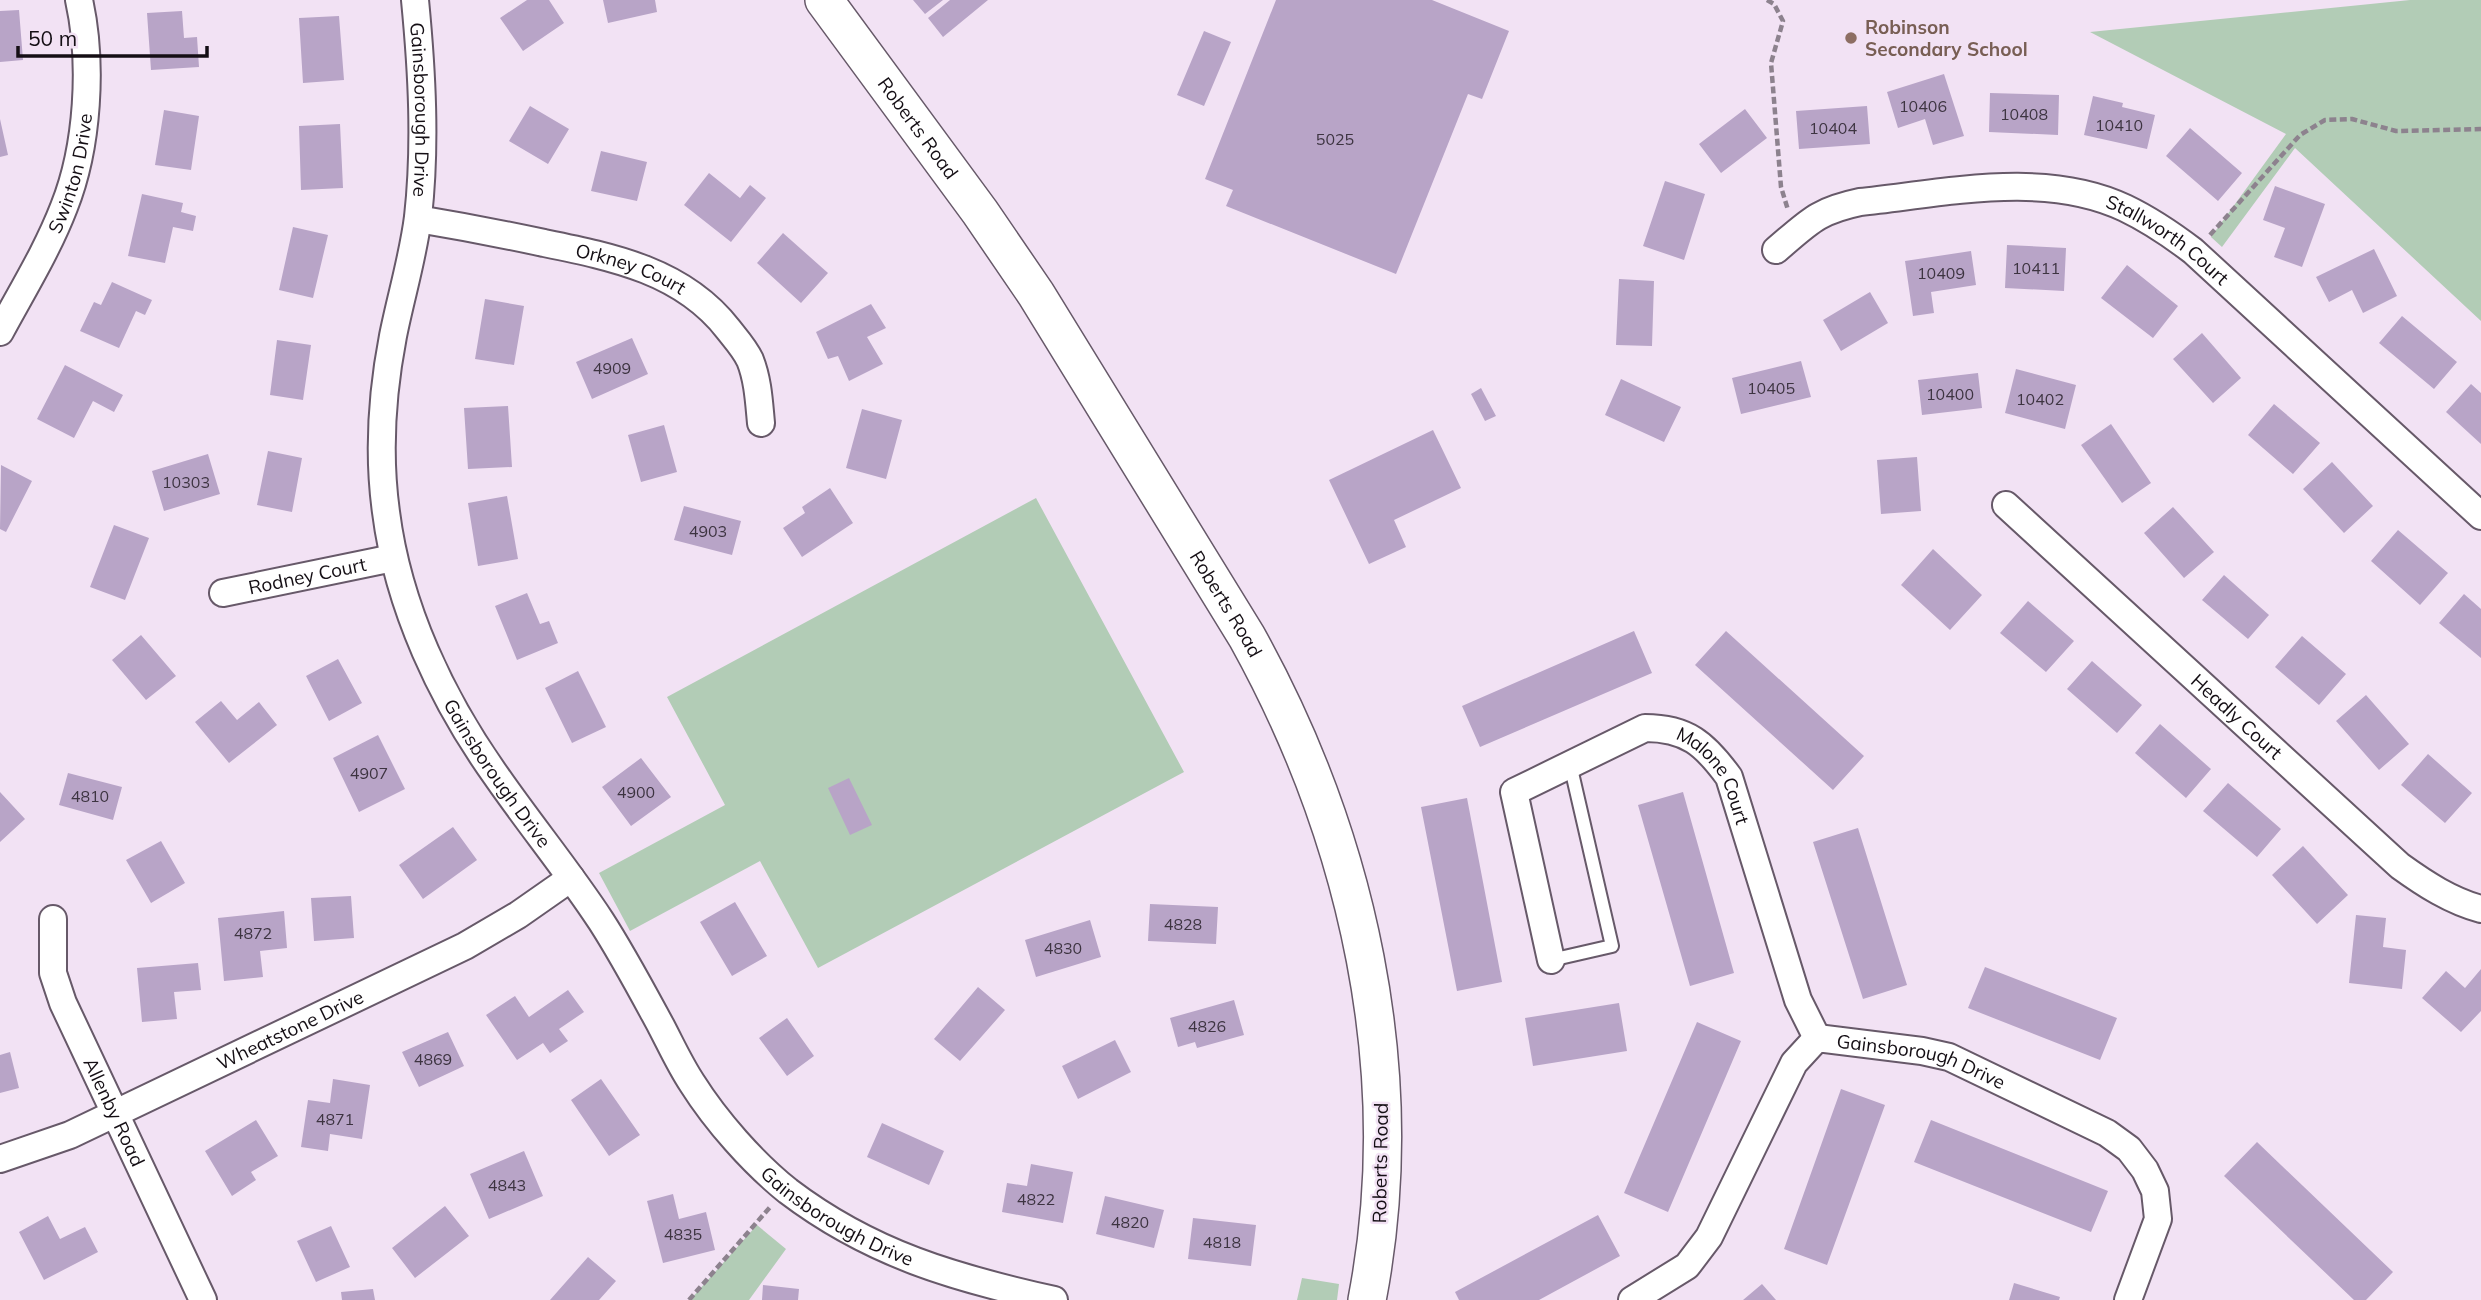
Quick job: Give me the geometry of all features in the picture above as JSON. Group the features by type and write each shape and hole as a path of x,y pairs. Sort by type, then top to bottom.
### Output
{"main road":[{"name":"Roberts Road","path":"824,0 980,212 1036,294 1247,637 1277,691 1305,755 1336,841 1355,911 1371,990 1381,1075 1383,1151 1380,1214 1367,1300"}],"street":[{"name":"Swinton Drive","path":"0,332 41,256 64,207 72,182 87,87 86,45 79,0"},
{"name":"Gainsborough Drive","path":"415,0 422,80 418,219 393,338 384,397 382,473 393,558 423,646 454,708 495,774 571,878 632,972 691,1082 743,1147 786,1189 850,1231 888,1252 1001,1295 1054,1300"},
{"name":"Stallworth Court","path":"1786,242 1816,216 1833,208 1860,202 2030,186 2078,192 2124,207 2162,228 2195,253 2481,516"},
{"name":"Orkney Court","path":"418,219 471,227 596,254 640,266 681,287 719,317 745,351 755,377 761,423"},
{"name":"Headly Court","path":"2007,505 2400,866 2420,881 2455,900 2481,909"},
{"name":"Rodney Court","path":"223,593 393,558"},
{"name":"Malone Court","path":"1551,960 1514,792 1645,728 1665,728 1690,736 1714,755 1729,777 1798,1000 1817,1038"},
{"name":"Wheatstone Drive","path":"0,1159 70,1135 464,946 518,915 571,878"},
{"name":"Allenby Road","path":"53,919 53,973 63,1003 203,1300"},
{"name":"Gainsborough Drive","path":"1632,1300 1687,1266 1709,1237 1794,1063 1817,1038 1949,1057 2107,1133 2129,1149 2145,1170 2155,1191 2158,1219 2128,1300"}],"lane":[{"path":"1551,960 1612,946 1570,764"}],"path":[{"path":"1767,0 1774,4 1783,21 1771,63 1786,242"},
{"path":"2195,253 2300,135 2325,120 2352,118 2396,131 2481,128"},
{"path":"689,1300 786,1189"}],"green space":[{"path":"2410,0 2481,0 2481,321 2295,148 2222,247 2211,237 2286,134 2090,32"},
{"path":"1036,498 1184,772 818,968 760,861 630,931 599,873 725,805 667,697"},
{"path":"757,1225 786,1249 749,1300 690,1300"},
{"path":"1302,1278 1339,1284 1337,1300 1297,1300"}],"building":[{"path":"527,0 549,0 564,23 523,51 500,18"},
{"path":"603,0 655,0 657,12 608,23"},
{"path":"913,0 943,0 925,14"},
{"path":"950,0 988,0 943,37 928,18"},
{"path":"1276,0 1432,0 1509,31 1482,99 1468,94 1396,274 1226,206 1233,190 1205,179"},
{"path":"19,10 23,60 0,62 0,11"},
{"path":"182,11 184,38 197,37 199,67 151,70 147,13"},
{"path":"339,16 344,80 303,83 299,18"},
{"path":"1204,31 1231,42 1204,106 1177,95"},
{"path":"1944,74 1964,136 1933,145 1925,119 1898,128 1887,92"},
{"path":"1990,93 2059,95 2058,135 1989,132"},
{"path":"2093,96 2155,115 2147,149 2084,135"},
{"path":"530,106 569,129 548,164 509,141"},
{"path":"1867,106 1870,144 1799,149 1796,111"},
{"path":"1745,109 1767,138 1721,173 1699,144"},
{"path":"164,110 199,116 191,170 155,165"},
{"path":"0,119 8,155 0,157"},
{"path":"340,124 343,188 301,190 299,126"},
{"path":"2190,128 2242,173 2218,201 2166,156"},
{"path":"601,151 647,162 637,201 591,191"},
{"path":"709,173 740,198 750,185 766,198 731,242 684,205"},
{"path":"1665,181 1705,194 1684,260 1643,246"},
{"path":"2275,186 2325,204 2302,267 2274,257 2285,228 2263,220"},
{"path":"142,194 183,203 181,212 196,216 193,231 173,227 165,263 128,256"},
{"path":"293,227 328,235 313,298 279,290"},
{"path":"783,233 828,273 801,303 757,263"},
{"path":"2007,245 2066,248 2064,291 2005,288"},
{"path":"2374,249 2397,296 2363,313 2352,290 2329,302 2316,277"},
{"path":"1971,251 1976,285 1931,292 1934,313 1913,316 1905,261"},
{"path":"2127,265 2178,306 2153,338 2101,298"},
{"path":"1619,279 1654,281 1652,346 1616,345"},
{"path":"112,282 152,300 145,315 136,311 119,348 80,331 94,302 101,305"},
{"path":"1870,292 1888,323 1841,351 1823,320"},
{"path":"485,299 524,306 514,365 475,359"},
{"path":"871,304 886,328 867,337 883,364 849,381 838,356 828,359 816,332"},
{"path":"2402,316 2457,362 2434,389 2379,343"},
{"path":"2202,333 2241,378 2213,403 2173,359"},
{"path":"632,338 648,374 592,399 576,362"},
{"path":"277,340 311,345 303,400 270,395"},
{"path":"1801,361 1811,397 1741,414 1732,378"},
{"path":"65,365 123,395 114,412 93,401 74,438 37,419"},
{"path":"2016,369 2076,385 2065,429 2005,413"},
{"path":"1978,373 1982,408 1922,415 1918,380"},
{"path":"1621,379 1681,407 1664,442 1605,415"},
{"path":"2471,384 2481,393 2481,444 2446,412"},
{"path":"1481,388 1496,416 1485,421 1471,394"},
{"path":"2274,404 2320,443 2293,474 2248,435"},
{"path":"508,406 512,467 468,469 464,408"},
{"path":"862,409 902,420 886,479 846,468"},
{"path":"2111,424 2151,483 2122,503 2081,445"},
{"path":"664,425 677,472 641,482 628,435"},
{"path":"1433,430 1461,488 1394,520 1406,547 1369,564 1329,480"},
{"path":"268,451 302,458 292,512 257,505"},
{"path":"208,454 220,494 164,511 152,471"},
{"path":"1917,457 1921,511 1881,514 1877,460"},
{"path":"2332,462 2373,506 2344,533 2303,489"},
{"path":"1,465 32,481 6,532 0,529"},
{"path":"830,488 853,523 802,557 783,528 805,513 802,507"},
{"path":"507,496 518,559 478,566 468,503"},
{"path":"684,506 741,521 732,555 674,540"},
{"path":"2173,507 2214,552 2184,578 2144,533"},
{"path":"114,525 149,538 125,600 90,587"},
{"path":"2398,530 2448,573 2420,605 2371,561"},
{"path":"1933,549 1982,595 1950,630 1901,585"},
{"path":"2224,575 2269,615 2248,639 2202,600"},
{"path":"527,593 540,624 549,621 558,643 517,660 495,606"},
{"path":"2464,594 2481,609 2481,658 2439,623"},
{"path":"2028,601 2074,641 2046,672 2000,633"},
{"path":"1634,631 1652,673 1480,747 1462,706"},
{"path":"1726,631 1864,756 1833,790 1695,665"},
{"path":"141,635 176,676 146,700 112,660"},
{"path":"2302,636 2346,674 2319,705 2275,667"},
{"path":"338,659 362,703 329,721 306,676"},
{"path":"2092,661 2142,705 2117,733 2067,689"},
{"path":"578,671 606,727 572,743 545,688"},
{"path":"2366,695 2409,744 2379,770 2336,721"},
{"path":"221,701 237,720 259,702 277,725 229,763 195,722"},
{"path":"2160,724 2211,769 2186,798 2135,753"},
{"path":"378,735 405,789 359,812 333,758"},
{"path":"2428,754 2472,793 2445,823 2401,785"},
{"path":"641,758 671,797 631,826 602,787"},
{"path":"68,773 122,787 113,820 59,805"},
{"path":"849,778 872,825 850,835 828,788"},
{"path":"2228,783 2281,829 2257,857 2203,811"},
{"path":"0,792 25,819 0,842"},
{"path":"1683,792 1734,973 1690,986 1638,805"},
{"path":"1467,798 1502,982 1457,991 1421,807"},
{"path":"453,827 477,860 423,899 399,865"},
{"path":"1858,828 1907,985 1863,999 1813,842"},
{"path":"161,841 185,883 151,903 126,860"},
{"path":"2303,846 2348,895 2317,924 2272,875"},
{"path":"351,896 354,938 314,941 311,898"},
{"path":"735,902 767,956 732,976 700,922"},
{"path":"1150,904 1218,907 1216,944 1148,941"},
{"path":"284,911 287,948 260,951 263,977 224,981 218,918"},
{"path":"2356,915 2386,918 2383,947 2406,950 2402,989 2349,983"},
{"path":"1090,920 1101,957 1036,977 1025,940"},
{"path":"198,963 201,990 174,992 177,1019 142,1022 137,968"},
{"path":"1985,967 2117,1018 2100,1060 1968,1008"},
{"path":"2481,969 2481,1011 2461,1032 2422,998 2446,971 2465,988"},
{"path":"978,987 1005,1010 960,1061 934,1039"},
{"path":"568,990 584,1012 559,1029 568,1041 550,1053 543,1043 517,1060 486,1015 515,996 529,1017"},
{"path":"1234,1000 1244,1035 1197,1048 1195,1042 1178,1047 1170,1018"},
{"path":"1619,1003 1627,1051 1533,1066 1525,1018"},
{"path":"787,1018 814,1056 787,1076 759,1038"},
{"path":"1697,1022 1741,1041 1668,1212 1624,1193"},
{"path":"448,1032 464,1066 419,1087 402,1052"},
{"path":"1115,1040 1131,1072 1078,1099 1062,1066"},
{"path":"10,1052 19,1088 0,1093 0,1055"},
{"path":"333,1079 370,1085 362,1139 330,1134 328,1151 301,1147 308,1100 330,1103"},
{"path":"601,1079 640,1135 609,1156 571,1100"},
{"path":"1841,1089 1885,1105 1827,1265 1784,1249"},
{"path":"256,1120 278,1156 251,1172 256,1180 232,1196 205,1151"},
{"path":"1931,1120 2108,1191 2091,1232 1914,1162"},
{"path":"882,1123 944,1151 929,1185 867,1157"},
{"path":"2257,1142 2393,1272 2366,1300 2354,1300 2224,1176"},
{"path":"524,1151 543,1196 489,1219 470,1174"},
{"path":"1031,1164 1073,1172 1063,1223 1002,1212 1007,1183 1027,1186"},
{"path":"673,1194 679,1219 706,1212 715,1250 663,1263 647,1201"},
{"path":"1105,1196 1164,1210 1154,1248 1096,1234"},
{"path":"445,1206 469,1236 415,1278 392,1248"},
{"path":"1598,1215 1620,1256 1539,1300 1459,1300 1455,1292"},
{"path":"48,1216 60,1239 85,1227 98,1252 44,1280 19,1232"},
{"path":"1193,1218 1256,1225 1251,1266 1188,1259"},
{"path":"331,1226 350,1267 316,1282 297,1241"},
{"path":"588,1257 616,1281 599,1300 550,1300"},
{"path":"2014,1283 2060,1297 2059,1300 2009,1300"},
{"path":"1762,1284 1776,1300 1743,1300"},
{"path":"763,1285 799,1289 798,1300 762,1300"},
{"path":"373,1289 375,1300 342,1300 341,1292"}],"place":[{"name":"Robinson Secondary School","path":"1851,38"}]}
